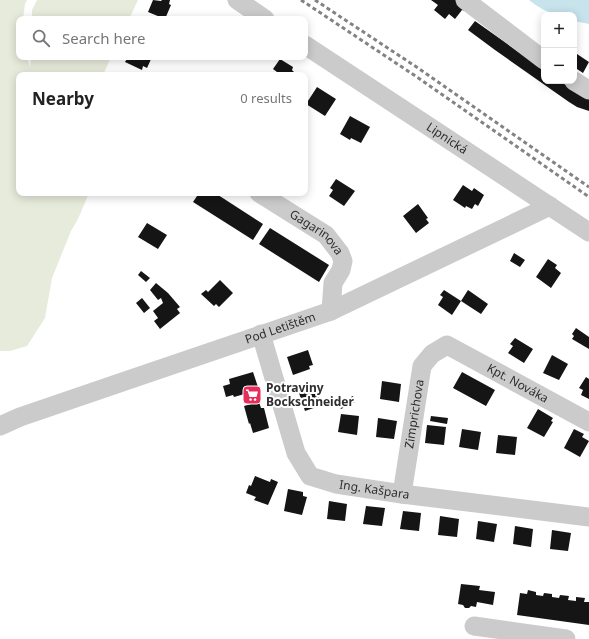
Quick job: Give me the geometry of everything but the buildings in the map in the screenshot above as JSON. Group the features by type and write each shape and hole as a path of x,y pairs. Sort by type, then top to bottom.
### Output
{"street":[{"path":"236,0 260,16"},
{"path":"465,0 541,58"},
{"name":"Lipnická","path":"308,47 589,232"},
{"path":"577,83 589,90"},
{"name":"Gagarinova","path":"264,196 326,235 340,254 343,261 341,270 333,283 331,311"},
{"name":"Pod Letištěm","path":"0,426 34,412 331,311 550,206"},
{"name":"Ing. Kašpara","path":"261,334 296,453 310,476 336,484 402,494 589,517"},
{"name":"Zimprichova","path":"402,494 422,366 432,354 447,345"},
{"name":"Kpt. Nováka","path":"447,345 589,422"},
{"path":"474,626 566,639"}],"green space":[{"path":"0,0 27,0 23,16 16,16 16,60 28,60 30,67 31,60 110,60 104,72 16,72 16,196 88,196 71,231 52,278 45,318 27,346 10,351 0,351"},
{"path":"37,0 138,0 130,16 32,16 32,10"}],"water":[{"path":"529,0 589,0 589,24 577,22 577,12 550,12 540,8"}],"railway":[{"path":"301,0 414,75 589,197"},
{"path":"315,0 418,68 589,187"}],"place":[{"name":"Potraviny Bockschneider","path":"252,395"}]}
